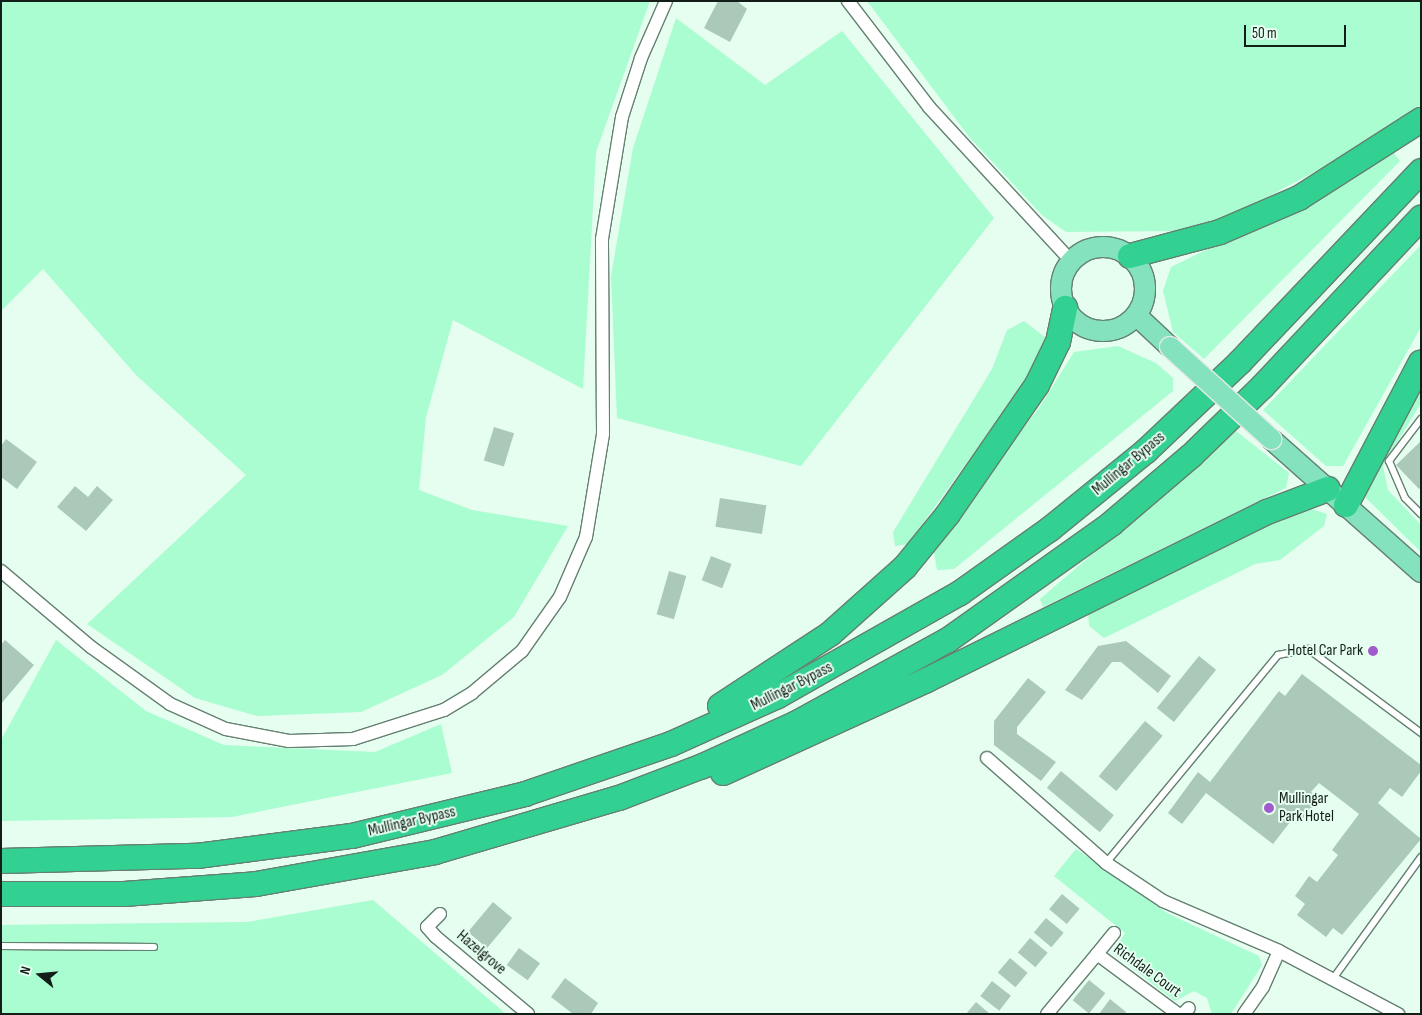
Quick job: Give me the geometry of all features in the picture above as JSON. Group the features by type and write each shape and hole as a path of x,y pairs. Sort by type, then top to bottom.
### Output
{"highway":[{"path":"1130,256 1220,232 1299,198 1421,120"},
{"name":"Mullingar Bypass","path":"1,861 120,860 255,851 352,836 525,794 671,744 778,696 960,593 1050,529 1146,451 1240,362 1421,171"},
{"name":"Mullingar Bypass","path":"1,894 124,894 256,884 378,864 515,832 703,766 797,723 948,640 1045,575 1191,456 1421,218"},
{"path":"525,794 739,696 865,605 905,567 948,514 1037,385 1055,348 1065,308"},
{"path":"1346,504 1421,362"},
{"path":"515,832 543,835 753,762 1267,512 1328,489"}],"main road":[{"path":"1107,246 1130,256 1145,278 1146,291 1136,316 1113,330 1099,331 1074,319 1065,308 1061,283 1071,261 1094,247 1107,246"},
{"path":"1136,316 1270,439 1421,572"}],"street":[{"path":"1,571 91,647 170,704 226,729 289,741 353,739 444,710 472,693 522,651 560,597 586,537 603,434 602,239 622,118 641,58 666,1"},
{"path":"848,1 929,107 1071,261"},
{"path":"987,758 1106,863 1163,901 1279,951 1398,1014"},
{"name":"Hazelgrove","path":"440,914 428,926 436,937 528,1014"},
{"name":"Richdale Court","path":"1047,1014 1114,933"},
{"path":"1244,1014 1263,987 1279,951"},
{"name":"Richdale Court","path":"1097,954 1183,1012"}],"lane":[{"path":"1421,419 1389,461 1405,498 1421,514"},
{"path":"1106,863 1278,654 1308,650 1421,733"},
{"path":"1332,980 1421,857"},
{"path":"1,946 154,947"}],"green space":[{"path":"1,1 650,1 596,152 583,389 453,320 426,417 419,490 472,510 568,526 514,617 442,675 361,712 257,716 195,698 87,624 246,475 136,375 43,269 1,311"},
{"path":"867,1 1421,1 1421,105 1339,159 1233,215 1174,231 1066,232 1042,215 970,138"},
{"path":"676,18 765,85 842,31 994,218 801,466 617,418 611,276 633,148"},
{"path":"1392,151 1400,161 1204,359 1173,332 1163,291 1171,267 1338,186"},
{"path":"1421,245 1421,327 1343,466 1326,466 1263,410"},
{"path":"1024,321 1046,338 1040,361 908,544 895,546 893,532 992,369 1007,330"},
{"path":"1118,346 1156,363 1173,378 1173,391 954,569 937,570 933,547 1039,408 1074,352"},
{"path":"1421,376 1421,403 1383,466 1388,490 1421,525 1421,552 1364,496"},
{"path":"1236,431 1289,473 1286,488 1043,607 1040,599"},
{"path":"1302,506 1327,514 1324,526 1280,560 1255,564 1104,638 1089,626 1088,612"},
{"path":"56,640 146,711 224,745 375,752 441,724 452,773 232,817 1,821 1,740"},
{"path":"1076,849 1167,913 1259,956 1262,965 1231,1014 1212,1014 1207,998 1194,991 1175,1001 1113,953 1125,933 1054,876"},
{"path":"373,900 506,1014 1,1014 1,925 247,922"}],"building":[{"path":"718,1 737,1 747,9 730,42 704,28"},
{"path":"494,427 514,433 504,467 484,460"},
{"path":"6,439 37,462 17,489 1,477 1,446"},
{"path":"1421,441 1421,487 1419,489 1396,465"},
{"path":"75,486 88,497 97,486 113,500 86,531 57,507"},
{"path":"720,498 766,505 762,534 715,527"},
{"path":"711,556 732,564 722,588 702,580"},
{"path":"669,571 686,576 674,619 657,614"},
{"path":"5,640 34,665 1,704 1,645"},
{"path":"1126,641 1171,676 1158,693 1121,662 1112,662 1082,700 1065,690 1098,646"},
{"path":"1199,656 1216,670 1174,722 1157,708"},
{"name":"Mullingar Park Hotel","path":"1302,674 1421,765 1421,771 1402,797 1390,788 1378,803 1421,839 1342,935 1333,928 1326,937 1297,915 1305,904 1295,896 1309,876 1317,882 1338,855 1332,850 1359,814 1319,783 1311,792 1319,798 1304,818 1298,812 1273,844 1206,793 1182,824 1168,813 1198,772 1210,782 1279,691 1285,696"},
{"path":"1028,678 1046,692 1017,727 1017,734 1056,762 1041,781 994,745 994,721"},
{"path":"1145,721 1163,736 1116,791 1099,776"},
{"path":"1061,771 1114,815 1100,832 1047,788"},
{"path":"1062,894 1080,909 1067,924 1049,909"},
{"path":"493,902 512,918 487,948 468,932"},
{"path":"1046,918 1064,933 1051,947 1034,933"},
{"path":"1030,938 1048,953 1035,967 1018,953"},
{"path":"519,948 540,963 528,980 507,965"},
{"path":"1010,958 1028,973 1015,987 998,973"},
{"path":"565,978 598,1003 591,1014 573,1014 551,997"},
{"path":"1089,980 1105,993 1089,1013 1073,1000"},
{"path":"992,981 1011,996 999,1011 980,996"},
{"path":"1110,999 1126,1012 1125,1014 1099,1014"},
{"path":"976,1002 990,1014 966,1014"}],"place":[{"name":"Hotel Car Park","path":"1373,651"},
{"name":"Mullingar Park Hotel","path":"1269,808"}]}
